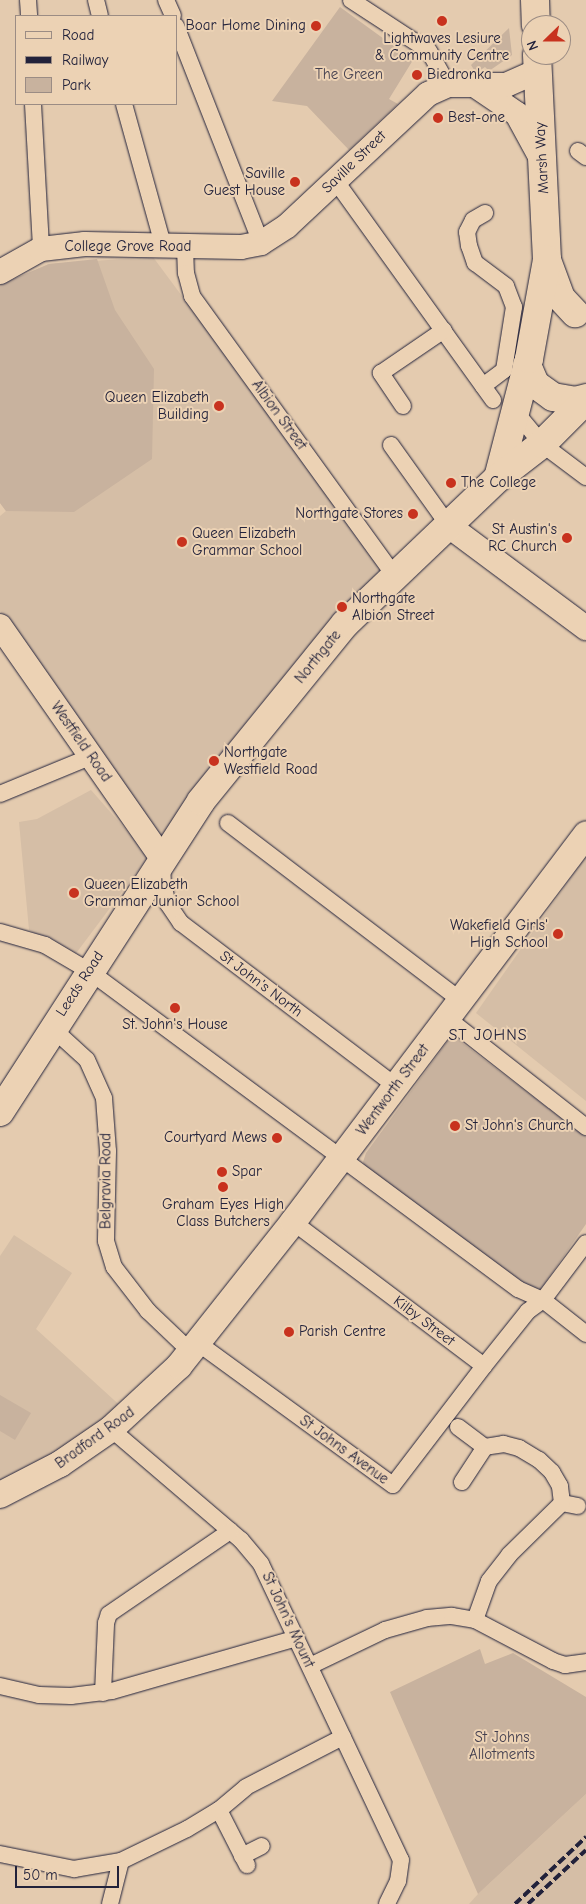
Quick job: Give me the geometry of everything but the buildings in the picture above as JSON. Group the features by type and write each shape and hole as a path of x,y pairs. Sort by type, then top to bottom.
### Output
{"highway":[{"path":"535,0 536,15"},
{"name":"Marsh Way","path":"527,366 547,260 537,65"},
{"name":"Marsh Way","path":"547,260 561,298 580,315"},
{"path":"534,336 552,319 580,315"},
{"path":"527,366 535,384 545,393 565,400 586,399"},
{"path":"498,478 503,405 527,366"},
{"name":"Northgate","path":"162,858 201,801 345,624 394,575 449,526 498,478 542,444 586,399"},
{"name":"Leeds Road","path":"0,1112 162,858"}],"main road":[{"name":"Wentworth Street","path":"195,1348 293,1222 586,834"},
{"name":"Bradford Road","path":"0,1496 60,1464 111,1429 195,1348"}],"street":[{"path":"28,0 29,15"},
{"path":"96,0 100,15"},
{"path":"166,0 173,15"},
{"path":"351,0 429,51 448,85 506,85 534,65"},
{"path":"178,31 261,243"},
{"name":"Saville Street","path":"261,243 287,226 411,107 448,85"},
{"path":"476,86 517,114 542,160"},
{"path":"33,105 41,249"},
{"name":"Albion Street","path":"124,105 174,246 186,273 192,296 394,575"},
{"path":"335,180 483,386 542,444 586,476"},
{"path":"483,386 504,370 514,307 506,286 475,263 469,246 467,232 473,220 485,213"},
{"name":"College Grove Road","path":"0,272 41,249 85,244 241,247 261,243"},
{"path":"403,406 381,373 444,330"},
{"path":"391,445 449,526 586,628"},
{"name":"Westfield Road","path":"0,626 162,858"},
{"path":"0,794 92,756"},
{"path":"228,823 454,1009 586,1127"},
{"name":"St John's North","path":"162,858 163,885 168,904 181,923 396,1086"},
{"path":"0,932 45,945 89,971 518,1289 544,1300 586,1334"},
{"name":"Belgravia Road","path":"52,1028 71,1042 87,1060 104,1098 108,1152 106,1240 114,1267 148,1311 195,1348"},
{"name":"Kilby Street","path":"293,1222 484,1366"},
{"path":"484,1366 528,1311 544,1300 586,1243"},
{"name":"St Johns Avenue","path":"195,1348 393,1485 484,1366"},
{"path":"458,1427 485,1447 504,1444 519,1448 552,1472 560,1486 562,1503"},
{"name":"St John's Mount","path":"111,1429 230,1531 262,1564 400,1860 398,1881 388,1904"},
{"path":"462,1482 485,1447"},
{"path":"562,1503 578,1506"},
{"path":"475,1620 489,1581 509,1555 562,1503"},
{"path":"104,1693 106,1623 110,1614 230,1531"},
{"path":"310,1666 385,1630 427,1618 452,1616 475,1620 499,1642 553,1661 565,1664 586,1662"},
{"path":"0,1686 39,1695 104,1693 297,1638"},
{"path":"0,1854 74,1869 121,1861 162,1842 219,1810 246,1787 343,1737"},
{"path":"219,1810 245,1860 262,1846"},
{"path":"110,1904 121,1861"}],"shaded area":[{"name":"Queen Elizabeth Grammar School","path":"153,257 384,569 263,708 158,839 0,611 0,516 6,511 0,503 0,285 49,264"},
{"name":"Queen Elizabeth Grammar Junior School","path":"91,790 149,856 74,956 29,930 19,822 37,819"},
{"name":"Wakefield Girls' High School","path":"586,856 586,1101 476,1013"},
{"path":"14,1235 72,1273 36,1329 125,1410 0,1485 0,1256"},
{"path":"586,1794 586,1904 469,1904 478,1894"}],"green space":[{"name":"The Green","path":"340,7 413,60 389,99 398,104 349,150 307,106 272,101"},
{"path":"509,28 512,55 489,71 485,67 476,73 471,65"},
{"path":"97,259 115,310 154,369 152,459 74,512 6,511 0,503 0,285 49,264"},
{"path":"452,1035 586,1137 586,1224 541,1289 525,1287 365,1167 363,1162 366,1153"},
{"path":"0,1395 31,1413 15,1440 0,1431"},
{"name":"St Johns Allotments","path":"480,1649 485,1664 513,1653 586,1697 586,1794 478,1894 390,1692"}],"railway":[{"path":"515,1904 586,1837"},
{"path":"528,1904 586,1850"}],"place":[{"name":"Lightwaves Lesiure & Community Centre","path":"442,21"},
{"name":"Boar Home Dining","path":"316,26"},
{"name":"Biedronka","path":"417,75"},
{"name":"Best-one","path":"438,118"},
{"name":"Saville Guest House","path":"295,182"},
{"name":"Queen Elizabeth Building","path":"219,406"},
{"name":"The College","path":"451,483"},
{"name":"Northgate Stores","path":"413,514"},
{"name":"St Austin's RC Church","path":"567,538"},
{"name":"Queen Elizabeth Grammar School","path":"182,542"},
{"name":"Northgate Albion Street","path":"342,607"},
{"name":"Northgate Westfield Road","path":"214,761"},
{"name":"Queen Elizabeth Grammar Junior School","path":"74,893"},
{"name":"Wakefield Girls' High School","path":"558,934"},
{"name":"St. John's House","path":"175,1008"},
{"name":"St John's Church","path":"455,1126"},
{"name":"Courtyard Mews","path":"277,1138"},
{"name":"Spar","path":"222,1172"},
{"name":"Graham Eyes High Class Butchers","path":"223,1187"},
{"name":"Parish Centre","path":"289,1332"}],"district":[{"name":"ST JOHNS","path":"488,1035"}]}
